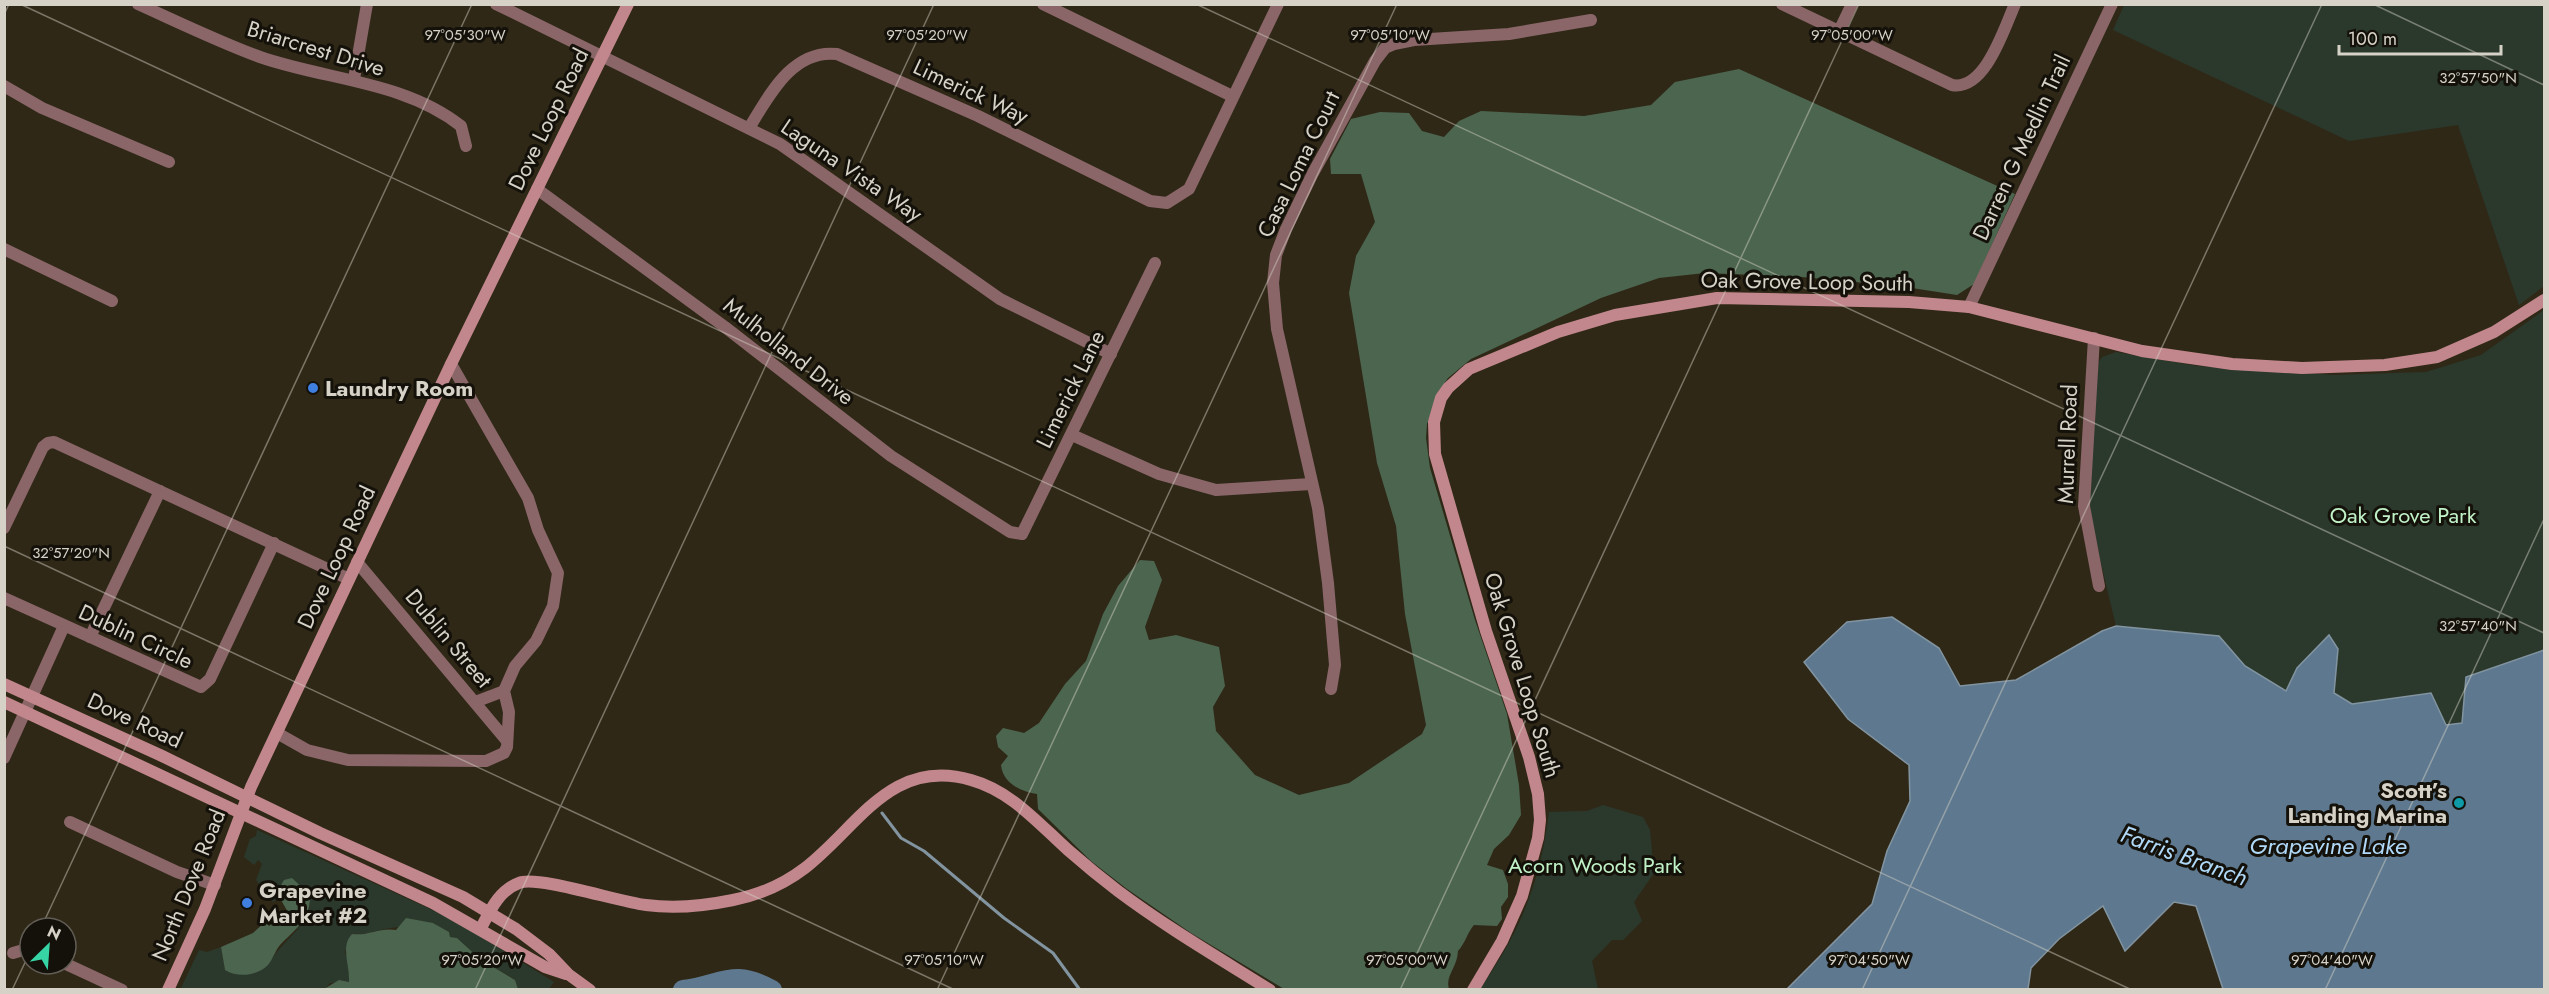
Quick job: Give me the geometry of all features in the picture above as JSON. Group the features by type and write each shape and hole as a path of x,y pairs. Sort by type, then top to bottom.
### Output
{"street":[{"name":"Briarcrest Drive","path":"138,4 260,57 354,79 422,103 461,126 466,146"},
{"path":"354,79 367,4"},
{"name":"Laguna Vista Way","path":"496,4 749,128 808,161 1000,299 1111,354"},
{"name":"Dove Loop Road","path":"247,797 451,364 628,4"},
{"path":"1043,4 1232,96 1269,27 1278,4"},
{"path":"1782,4 1952,85 1962,87 1969,84 1989,61 2015,4"},
{"path":"1839,31 1852,4"},
{"name":"Darren G Medlin Trail","path":"1969,307 2112,4"},
{"name":"Casa Loma Court","path":"1332,689 1335,665 1328,583 1318,508 1276,321 1273,283 1276,255 1312,173 1375,60 1385,48 1414,40 1509,34 1591,20"},
{"name":"Limerick Way","path":"749,128 790,70 817,55 837,54 978,116 1150,201 1167,203 1189,189 1232,96"},
{"path":"4,86 42,108 169,162"},
{"name":"Mulholland Drive","path":"537,189 725,327 891,456 1010,532 1022,534"},
{"path":"4,249 112,301"},
{"name":"Limerick Lane","path":"1022,534 1155,263"},
{"name":"Oak Grove Loop South","path":"1473,990 1502,941 1522,896 1538,838 1540,820 1538,794 1529,757 1486,631 1435,454 1434,422 1441,398 1448,388 1469,369 1558,332 1615,315 1717,298 1909,302 1969,307 2142,351 2232,364 2302,368 2385,365 2437,357 2473,343 2544,300"},
{"name":"Murrell Road","path":"2094,338 2084,506 2099,586"},
{"path":"277,733 308,750 348,760 486,761 504,753 509,711 504,691 515,666 536,641 554,606 558,573 538,530 528,498 451,364"},
{"path":"1072,435 1159,474 1216,490 1311,484"},
{"path":"4,528 39,454 48,443 54,442 350,579"},
{"path":"90,637 160,491"},
{"name":"Dublin Circle","path":"4,598 201,687 206,684 274,543"},
{"name":"Dublin Street","path":"357,562 507,741"},
{"path":"4,758 64,626"},
{"name":"Dove Road","path":"4,684 247,797"},
{"path":"475,702 504,691"},
{"name":"Dove Road","path":"4,702 241,812"},
{"path":"481,928 490,912 510,888 527,880 550,883 621,901 662,907 699,906 736,900 790,879 820,854 864,810 899,785 919,778 952,776 994,789 1023,808 1073,855 1122,893 1270,990"},
{"path":"247,797 490,912 549,954 568,974 590,990"},
{"name":"North Dove Road","path":"168,990 214,885 247,797"},
{"path":"241,812 481,928 545,967 568,974"},
{"path":"70,822 177,872 214,885"},
{"path":"13,952 18,951"},
{"path":"78,970 122,990"}],"green space":[{"path":"2124,5 2544,5 2544,286 2519,305 2458,125 2349,141 2113,30"},
{"path":"1739,69 2015,194 1974,284 1957,295 1899,286 1802,277 1705,273 1659,278 1601,298 1471,359 1448,378 1439,391 1427,424 1426,438 1430,468 1475,620 1507,714 1519,785 1521,815 1509,835 1494,849 1487,865 1503,870 1508,884 1508,897 1501,907 1502,919 1497,926 1474,925 1472,928 1458,951 1448,984 1449,989 1284,989 1191,933 1091,861 1038,809 1037,794 1019,789 1005,777 1001,765 1008,756 998,747 996,736 1003,728 1024,733 1039,723 1065,684 1086,661 1103,614 1118,586 1140,560 1154,561 1162,580 1145,627 1149,640 1176,635 1219,647 1225,686 1213,707 1216,731 1255,775 1299,795 1349,783 1422,734 1426,725 1405,614 1396,526 1377,463 1349,293 1356,256 1375,222 1361,174 1331,174 1330,159 1351,119 1380,112 1409,113 1422,131 1444,137 1459,121 1481,111 1584,116 1651,105 1675,82"},
{"name":"Oak Grove Park","path":"2544,310 2544,650 2466,677 2462,724 2446,725 2431,693 2352,704 2334,693 2338,649 2297,668 2286,692 2245,666 2219,636 2116,626 2093,530 2089,497 2098,363 2102,357 2116,352 2197,366 2334,375 2426,372 2481,355"},
{"name":"Acorn Woods Park","path":"1603,805 1643,817 1650,830 1654,873 1634,902 1642,921 1623,940 1612,940 1592,961 1598,989 1480,989 1507,947 1526,905 1540,862 1549,812 1587,811"},
{"path":"257,830 452,919 554,982 549,989 518,989 514,979 480,959 457,938 450,937 449,932 433,923 352,934 345,952 350,964 349,982 330,983 324,990 180,990 199,950 207,952 221,947 225,970 269,964 305,918 309,908 309,898 303,888 279,888 279,898 273,902 256,880 262,864 258,860 254,865 244,857 250,839 256,836"},
{"path":"292,878 310,895 310,904 305,918 280,945 264,969 253,974 241,975 225,970 221,947 253,933 265,922 269,926 288,912 279,893 284,880"},
{"path":"406,918 433,923 449,932 450,937 457,938 480,959 515,980 518,989 324,989 339,980 349,982 346,950 348,939 352,934 396,930"}],"water":[{"name":"Grapevine Lake","path":"1892,617 1939,648 1960,686 2016,680 2102,631 2116,626 2219,636 2245,666 2286,691 2297,668 2329,635 2338,649 2334,693 2352,704 2431,693 2446,725 2462,723 2466,677 2544,650 2544,989 2223,989 2196,906 2174,902 2125,951 2103,906 2059,939 2031,968 2028,989 1787,989 1872,904 1887,851 1910,801 1909,765 1848,719 1804,662 1847,622"}],"waterway":[{"path":"882,813 901,838 924,851 1004,918 1053,953 1080,990"},
{"name":"Farris Branch","path":"683,990 737,979 758,983 772,990"}],"place":[{"name":"Laundry Room","path":"313,388"},
{"name":"Scott’s Landing Marina","path":"2459,803"},
{"name":"Grapevine Market #2","path":"247,903"}]}
